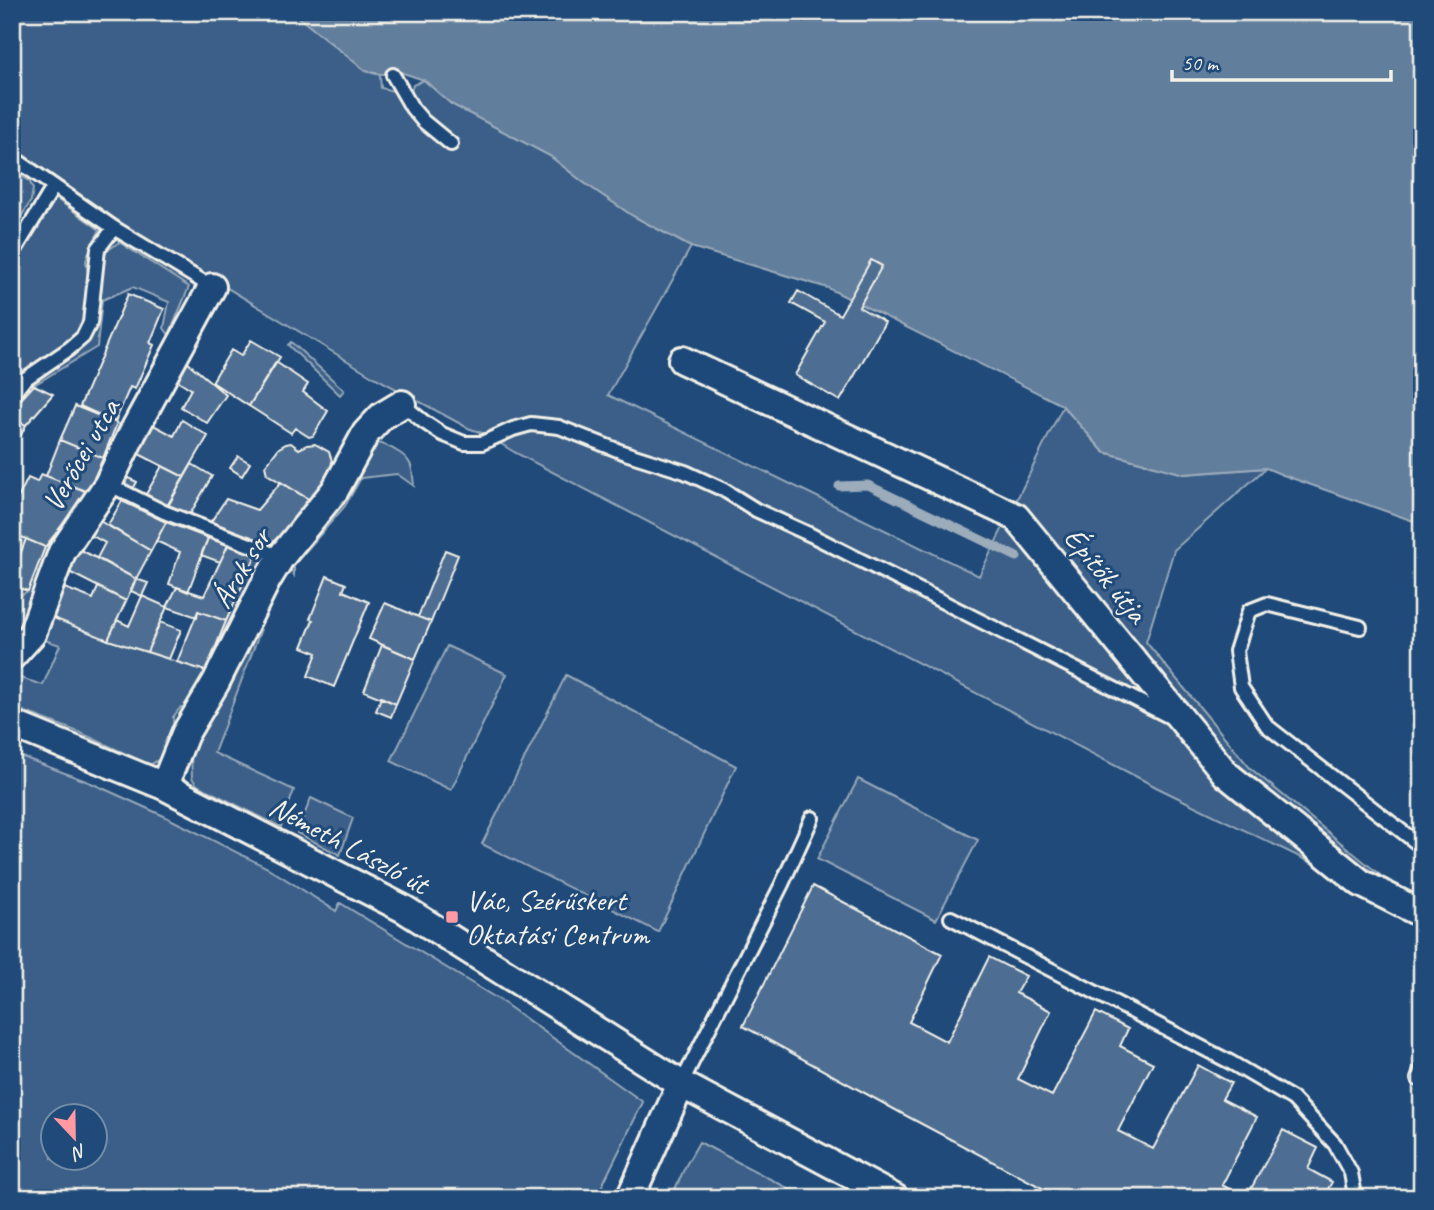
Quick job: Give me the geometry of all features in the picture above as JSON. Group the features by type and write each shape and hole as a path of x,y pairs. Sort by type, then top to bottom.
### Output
{"street":[{"name":"Verőcei utca","path":"12,656 32,634 62,552 108,484 212,287"},
{"name":"Építők útja","path":"682,360 1016,517 1226,774 1361,883 1422,914"},
{"name":"Árok sor","path":"164,786 185,734 216,682 281,557 335,490 366,433 382,416 402,404"},
{"name":"Németh László út","path":"12,724 164,786 404,909 681,1084 895,1198"},
{"path":"630,1198 681,1084"}],"lane":[{"path":"393,75 417,114 451,144"},
{"path":"12,157 114,228 212,287"},
{"path":"12,255 54,186"},
{"path":"12,395 25,379 83,337 90,323 98,249 114,228"},
{"path":"402,404 442,434 464,443 482,443 531,424 559,427 625,453 685,472 1186,725"},
{"path":"108,484 164,512 281,557"},
{"path":"1360,627 1267,604 1249,611 1236,651 1241,687 1267,726 1422,847"},
{"path":"681,1084 782,884 812,818"},
{"path":"951,918 1230,1062 1293,1099 1335,1144 1351,1173 1354,1190 1350,1198"}],"shaded area":[{"path":"12,12 292,12 366,71 380,75 381,88 410,95 413,85 424,80 451,104 550,156 633,216 691,247 608,395 979,576 1063,406 1104,452 1184,474 1266,468 1174,550 1146,642 1250,768 1379,874 1320,867 1158,788 374,377 130,229 12,147"},
{"path":"292,12 1422,12 1422,524 1266,468 1184,474 1104,452 1062,405 828,288 691,247 633,216 550,156 451,104 424,80 400,72 383,74 366,71"},
{"path":"12,169 30,182 33,189 31,201 17,223 12,219"},
{"path":"55,198 100,230 86,261 89,279 85,319 77,335 12,387 12,269"},
{"path":"119,242 189,287 169,335 164,328 169,302 133,287 102,300 97,347 34,385 12,409 12,402 32,380 85,344 93,331 102,276 100,262 106,252"},
{"path":"291,342 344,390 340,395 288,345"},
{"path":"117,423 125,427 24,630 16,634 12,632 12,600 28,591 45,547 88,492"},
{"path":"378,443 395,450 408,461 414,486 397,474 361,478 345,506 294,565 294,575 290,568 290,559 366,453"},
{"path":"313,502 192,710 181,707 173,717 172,746 159,760 150,765 81,733 15,708 12,704 12,677 43,685 60,645 39,638 62,587 108,640 206,671 256,555 166,522 167,506 270,544"},
{"path":"261,629 214,753 294,790 281,827 197,785 192,778 191,753 202,725 248,641"},
{"path":"447,646 507,674 451,790 391,761"},
{"path":"566,675 736,766 658,932 482,844"},
{"path":"12,753 91,783 164,816 268,868 336,911 340,903 501,1001 643,1102 596,1198 12,1198"},
{"path":"858,779 978,840 936,920 817,859"},
{"path":"311,798 353,818 340,855 297,833"},
{"path":"699,1142 807,1198 671,1198"}],"building":[{"path":"871,260 882,266 859,307 885,322 840,401 795,375 825,322 791,303 798,291 840,315"},
{"path":"128,294 164,309 150,343 154,345 135,389 130,387 115,422 80,406"},
{"path":"251,340 280,357 249,406 212,382 231,350 241,356"},
{"path":"187,362 226,395 207,423 181,407 191,389 177,380"},
{"path":"276,362 308,384 303,392 328,411 313,436 309,437 295,428 291,433 249,406"},
{"path":"34,385 53,394 26,425 12,419 12,409"},
{"path":"75,406 117,423 103,458 60,440"},
{"path":"12,419 26,425 12,453"},
{"path":"182,420 208,436 184,477 133,451 150,423 174,436"},
{"path":"60,440 103,458 88,492 46,476"},
{"path":"291,443 299,449 315,444 329,452 332,461 327,483 313,502 267,474 265,466 279,448"},
{"path":"238,456 250,463 242,476 230,468"},
{"path":"192,464 212,476 189,516 168,506"},
{"path":"162,466 184,477 167,506 145,496"},
{"path":"41,474 88,492 45,547 12,533 12,510 28,478 37,482"},
{"path":"120,474 137,482 133,489 117,481"},
{"path":"281,482 313,502 271,544 210,523 226,499 257,510"},
{"path":"122,501 166,522 151,551 108,525"},
{"path":"98,520 151,551 136,579 97,558 105,543 89,534"},
{"path":"166,522 208,538 188,592 169,584 180,552 156,541"},
{"path":"12,533 26,539 18,560 12,558"},
{"path":"208,538 228,545 220,562 201,555"},
{"path":"26,539 45,547 28,591 12,586 12,575"},
{"path":"228,545 256,555 226,621 198,611 197,617 167,607 177,587 204,596"},
{"path":"79,549 136,579 126,601 67,571"},
{"path":"445,550 458,555 431,622 418,617"},
{"path":"327,576 346,584 343,591 369,602 334,687 308,676 317,653 302,647"},
{"path":"136,579 148,583 142,596 131,591"},
{"path":"62,587 93,599 98,587 126,601 108,640 51,617"},
{"path":"142,596 167,607 147,652 108,640 117,620 129,626"},
{"path":"385,603 431,622 415,659 369,639"},
{"path":"198,611 226,621 206,671 177,662"},
{"path":"160,622 181,630 169,659 147,652"},
{"path":"382,645 415,659 396,704 364,691"},
{"path":"381,697 396,704 391,717 376,711"},
{"path":"813,886 942,954 909,1022 947,1042 989,957 1026,976 1016,993 1051,1011 1018,1079 1052,1096 1096,1012 1128,1029 1120,1046 1153,1063 1118,1131 1153,1149 1198,1065 1231,1083 1222,1099 1257,1117 1222,1185 1246,1198 1061,1198 743,1026"},
{"path":"1283,1130 1318,1148 1308,1169 1332,1182 1323,1198 1246,1198"}],"waterway":[{"path":"839,486 868,485 1017,557"}],"place":[{"name":"Vác, Szérűskert Oktatási Centrum","path":"452,917"}]}
